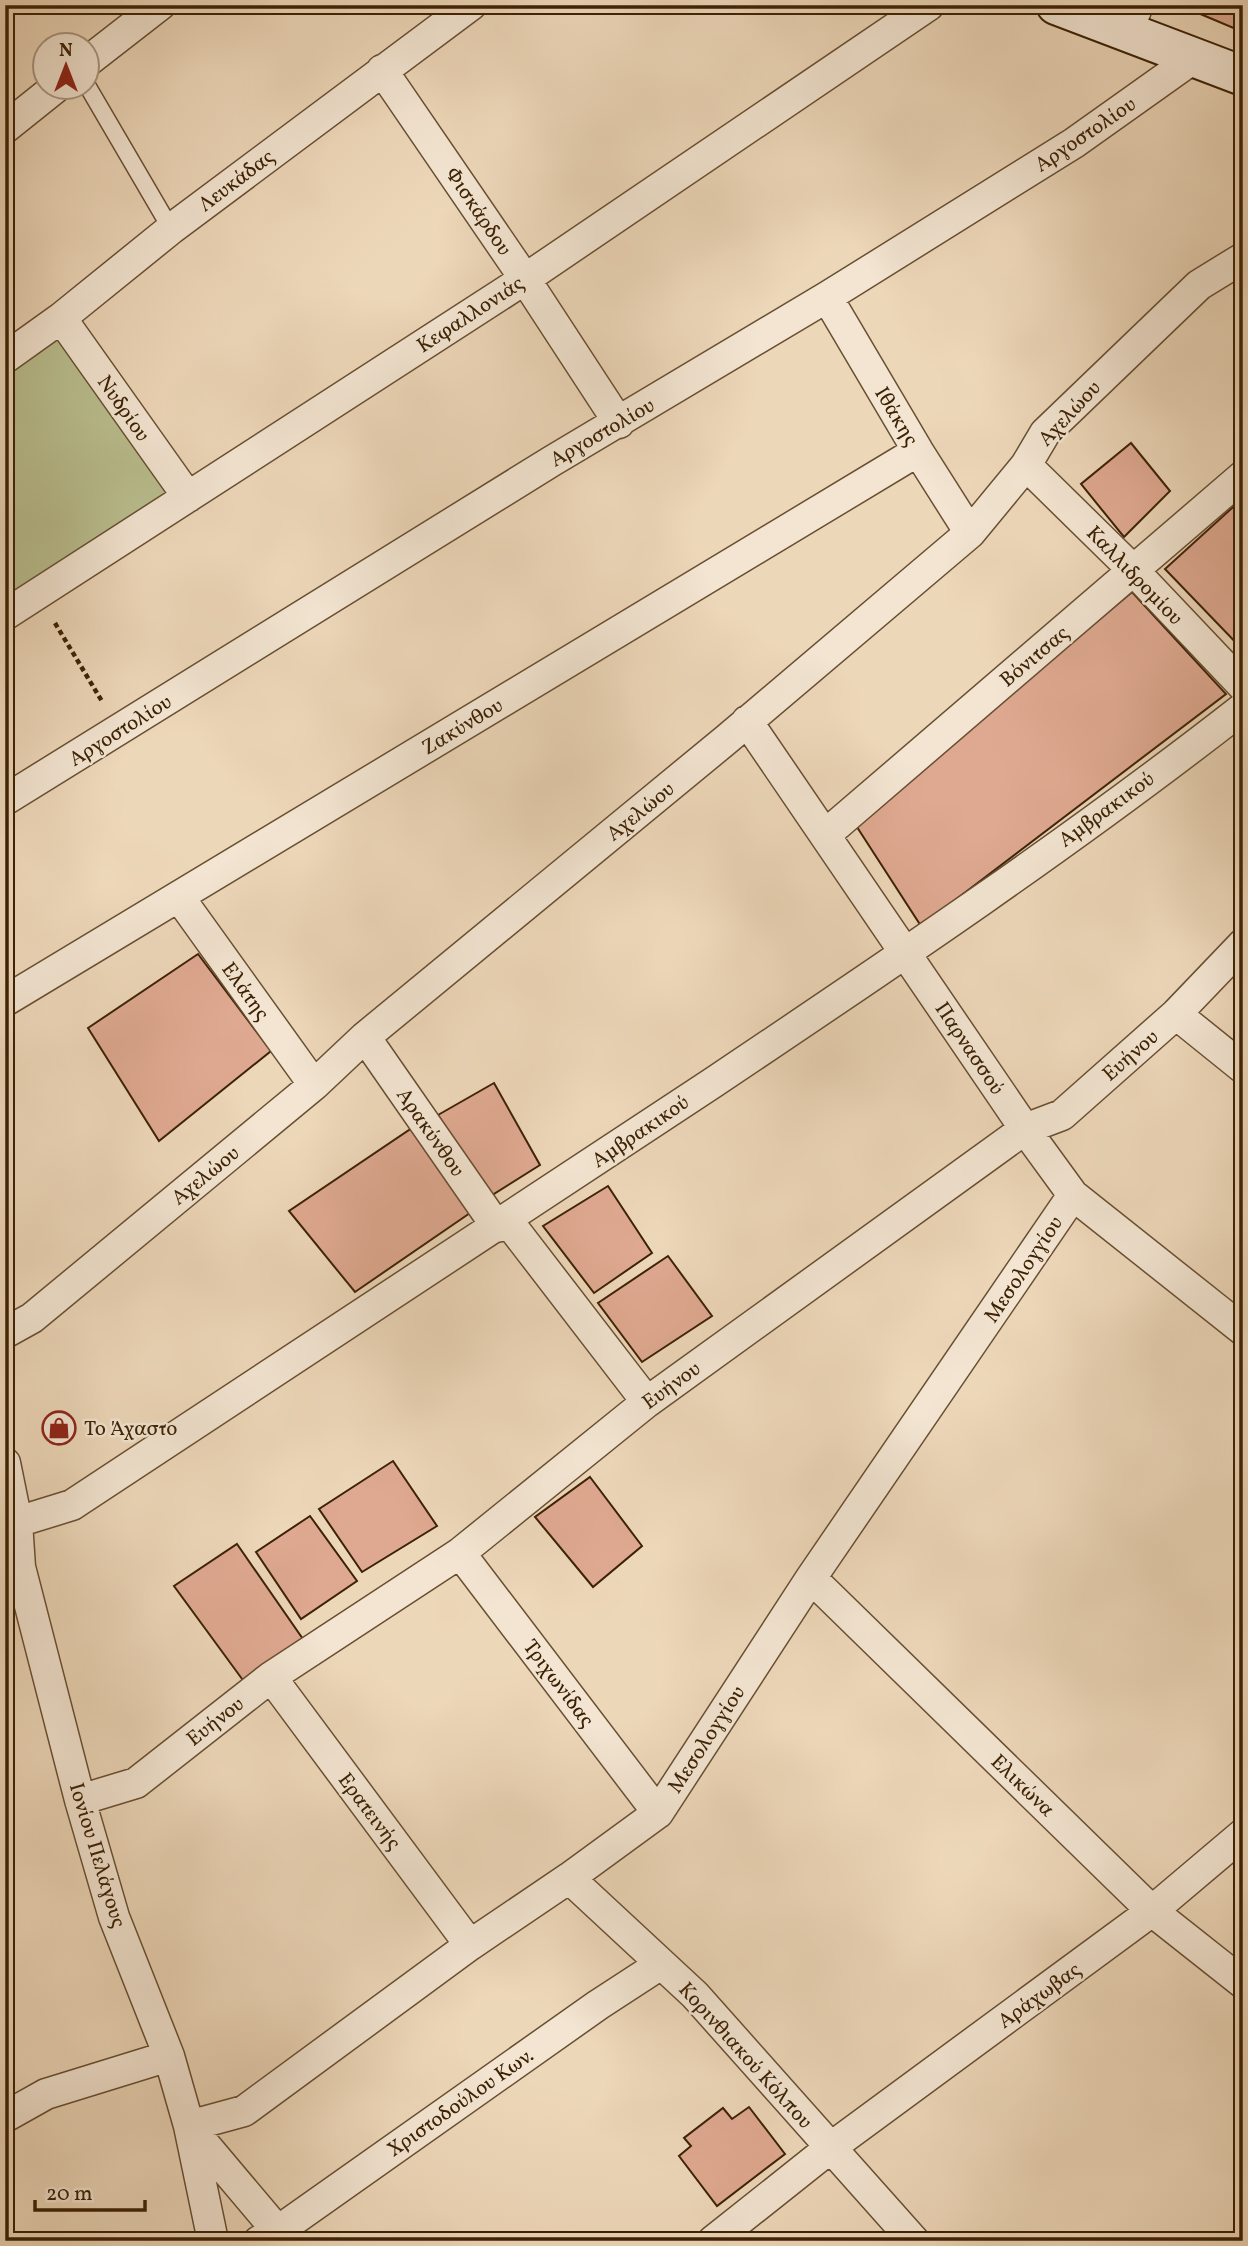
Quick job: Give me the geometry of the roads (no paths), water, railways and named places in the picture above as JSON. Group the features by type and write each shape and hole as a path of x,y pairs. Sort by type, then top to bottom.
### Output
{"main road":[{"path":"1056,5 1132,19 1195,57 1243,76"}],"street":[{"path":"102,50 160,5"},
{"name":"Λευκάδας","path":"5,358 61,318 171,229 471,5"},
{"name":"Κεφαλλονιάς","path":"5,615 525,279 929,5"},
{"name":"Αργοστολίου","path":"5,800 541,468 827,297 1074,143 1195,57"},
{"name":"Φισκάρδου","path":"382,70 525,279 619,423"},
{"path":"5,128 38,102"},
{"name":"Αχελώου","path":"5,1333 32,1318 314,1085 365,1037 970,533 1026,465 1045,433 1199,285 1243,258"},
{"name":"Ιθάκης","path":"827,297 970,533"},
{"name":"Νυδρίου","path":"61,318 188,497"},
{"name":"Ζακύνθου","path":"5,1001 918,451"},
{"name":"Καλλιδρομίου","path":"1026,465 1243,686"},
{"name":"Βόνιτσας","path":"825,835 1243,476"},
{"name":"Αμβρακικού","path":"17,1522 72,1505 502,1223 906,953 1243,708"},
{"name":"Παρνασσού","path":"747,721 1025,1129 1073,1195 1243,1330"},
{"name":"Ελάτης","path":"178,897 314,1085"},
{"name":"Ευήνου","path":"80,1800 136,1783 271,1677 460,1553 648,1402 1025,1129 1062,1115 1176,1014 1243,944"},
{"path":"1176,1014 1243,1069"},
{"name":"Αρακύνθου","path":"365,1037 502,1223 648,1402"},
{"name":"Μεσολογγίου","path":"189,2126 244,2111 470,1945 658,1813 811,1578 1073,1195"},
{"name":"Ιονίου Πελάγους","path":"5,1463 17,1522 13,1570 114,1917 169,2056 189,2126 213,2241"},
{"name":"Τριχωνίδας","path":"460,1553 658,1813"},
{"name":"Ελικώνα","path":"811,1578 1152,1912 1243,1983"},
{"name":"Ερατεινής","path":"271,1677 470,1945"},
{"name":"Αράχωβας","path":"713,2241 830,2148 1152,1912 1243,1834"},
{"name":"Κορινθιακού Κόλπου","path":"569,1878 695,1995 914,2241"},
{"name":"Χριστοδούλου Κων.","path":"275,2237 598,2005 661,1964"},
{"path":"5,2117 46,2094 169,2056"},
{"path":"189,2126 275,2237"}],"lane":[{"path":"97,102 171,229"}],"place":[{"name":"Το Άχαστο","path":"59,1428"}]}
